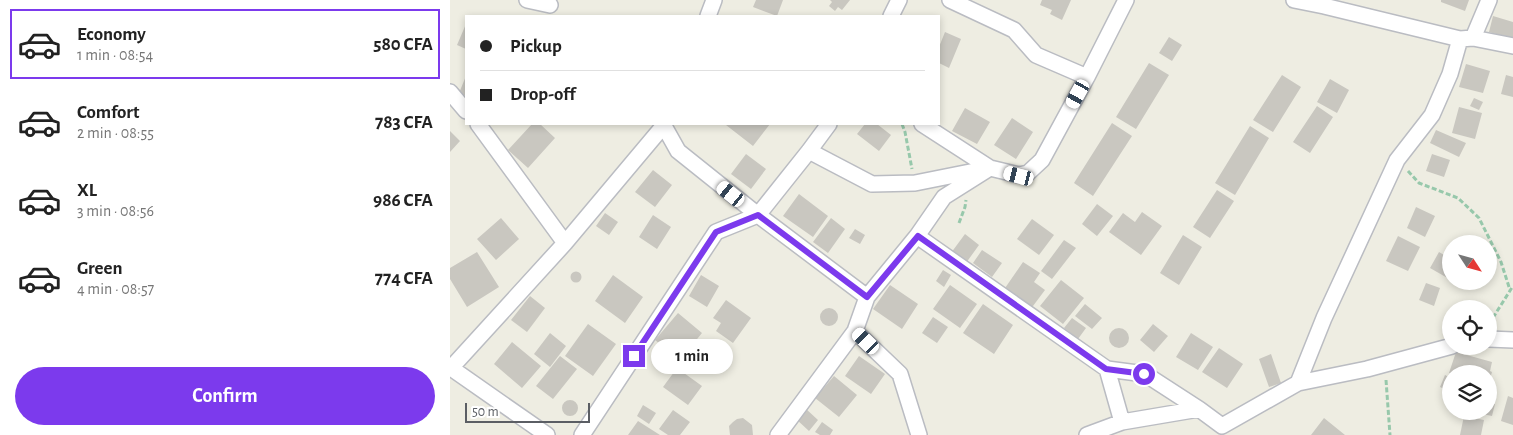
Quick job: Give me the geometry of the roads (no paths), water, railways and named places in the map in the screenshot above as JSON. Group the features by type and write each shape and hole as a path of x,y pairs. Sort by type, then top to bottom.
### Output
{"street":[{"path":"527,0 549,7"},
{"path":"708,15 714,0"},
{"path":"892,15 899,0"},
{"path":"950,0 1014,30 1036,55 1087,78"},
{"path":"924,125 990,168 1019,176 1028,173 1042,160 1087,78 1126,0"},
{"path":"1294,0 1326,3 1466,38 1513,46"},
{"path":"1298,383 1328,310 1397,160 1432,115 1466,38 1489,0"},
{"path":"450,92 465,110"},
{"path":"547,435 450,368 565,243 664,125 678,151 758,215 867,297"},
{"path":"582,435 716,232 758,215 810,151 828,125"},
{"path":"491,130 565,243"},
{"path":"810,151 872,184 915,183 990,168"},
{"path":"778,435 855,330 867,297 918,236 944,196 990,168"},
{"path":"918,236 1106,369 1144,374 1222,426 1298,383 1385,364 1442,349"},
{"path":"855,330 900,374 919,435"},
{"path":"1497,340 1513,340"},
{"path":"1106,369 1122,422"},
{"path":"1086,435 1122,422 1199,409"}]}
